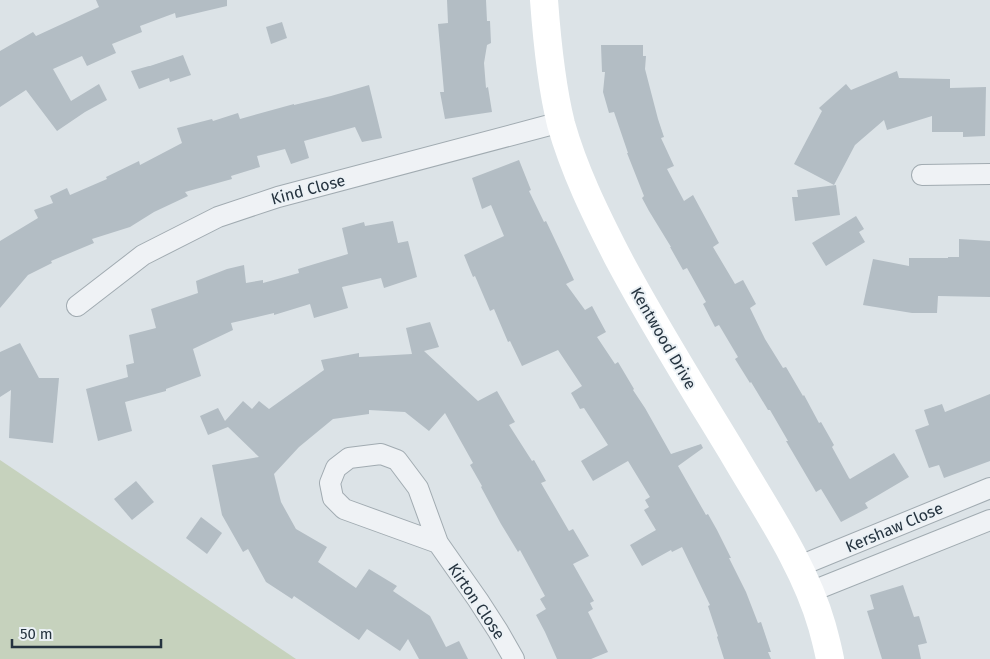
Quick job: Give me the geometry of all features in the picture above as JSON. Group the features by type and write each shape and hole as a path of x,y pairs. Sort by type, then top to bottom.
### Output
{"street":[{"name":"Kentwood Drive","path":"544,0 546,32 555,93 561,122 580,179 643,304 783,537 810,592 822,625 830,659"},
{"name":"Kind Close","path":"77,306 143,255 218,217 278,197 561,122"},
{"path":"922,175 990,174"},
{"name":"Kirton Close","path":"438,543 344,509 334,498 330,483 336,468 349,458 381,454 397,460 418,488 438,543 478,600 514,659"},
{"name":"Kershaw Close","path":"798,566 990,488"},
{"name":"Kershaw Close","path":"810,592 990,520"}],"green space":[{"path":"0,460 296,659 0,659"}],"building":[{"path":"96,0 227,0 227,6 176,18 175,13 140,26 142,32 112,44 116,53 87,66 82,56 53,69 71,101 99,84 107,100 57,131 26,90 0,107 0,51 33,32 36,36 99,7"},
{"path":"447,0 486,0 487,21 490,21 491,43 487,45 484,63 486,88 488,87 492,112 445,119 440,92 444,92 438,24 448,23"},
{"path":"282,22 287,38 271,44 266,27"},
{"path":"601,45 643,45 643,56 646,56 645,69 664,137 661,138 674,166 667,169 684,201 693,195 719,243 713,247 735,284 743,280 756,304 750,308 765,339 783,368 786,367 804,395 819,423 821,422 849,478 894,453 909,477 865,503 868,508 841,522 821,489 816,492 770,410 768,410 735,359 738,357 719,325 715,327 703,304 706,302 687,268 683,270 642,198 644,196 627,153 614,112 609,113 603,92 605,72 602,72"},
{"path":"183,55 191,75 170,82 169,78 139,89 131,71"},
{"path":"897,71 899,78 950,79 950,88 986,87 985,136 963,137 963,132 932,132 932,116 887,130 884,120 855,145 834,185 794,164 822,111 819,108 846,84 851,90"},
{"path":"369,85 382,138 362,142 355,127 304,141 309,158 291,164 285,149 257,156 260,167 231,176 232,179 185,192 188,196 154,212 130,227 92,239 94,243 51,261 52,263 28,275 0,308 0,241 38,218 34,210 53,203 50,196 67,188 70,195 107,179 106,177 139,161 140,165 182,143 177,128 212,119 213,121 238,113 240,119"},
{"path":"519,160 531,190 529,191 544,222 546,221 574,280 566,284 585,310 592,306 606,332 597,337 615,364 618,362 671,454 701,444 703,448 678,466 706,515 708,514 731,558 729,558 746,592 758,623 761,622 771,652 768,652 771,659 724,659 708,606 710,605 682,547 672,552 671,550 642,566 630,545 656,530 644,510 649,507 645,500 650,497 628,461 593,481 581,461 608,445 584,408 580,409 571,393 582,386 558,350 522,366 510,341 508,342 494,309 490,311 464,255 504,236 491,205 482,209 472,178"},
{"path":"836,185 840,215 795,221 792,197 798,197 797,190"},
{"path":"856,216 864,229 859,232 865,242 826,266 812,243"},
{"path":"393,221 398,243 408,241 417,277 384,288 381,278 342,287 348,308 314,318 310,304 274,315 274,313 231,323 233,330 193,349 201,376 166,389 166,391 125,402 132,431 98,441 86,389 128,377 126,365 134,363 129,335 156,328 151,309 198,293 196,281 227,269 244,265 246,283 263,280 263,283 299,273 298,269 348,254 342,228 364,222 365,226"},
{"path":"959,239 990,241 990,297 938,296 937,313 912,313 863,305 873,259 909,266 909,258 959,257"},
{"path":"430,322 439,347 424,351 478,401 497,391 515,422 509,425 532,461 534,460 546,481 541,483 569,531 573,529 589,556 573,564 594,601 590,603 593,609 588,612 608,652 591,659 557,659 536,615 546,609 540,599 545,596 520,550 518,552 501,524 470,465 473,463 445,413 429,431 405,412 369,410 369,414 333,419 299,447 274,474 281,502 296,529 327,547 318,562 356,588 369,569 397,586 393,591 430,616 446,647 459,641 468,659 419,659 408,639 400,651 367,629 359,640 294,596 292,599 266,582 248,549 243,552 222,515 212,465 259,457 228,427 208,435 200,416 218,408 225,421 243,401 252,409 259,401 269,409 324,370 321,360 359,353 359,357 412,354 406,328"},
{"path":"20,343 39,378 59,378 53,443 9,438 11,390 0,397 0,352"},
{"path":"990,394 990,461 944,478 939,465 929,468 915,430 929,425 924,410 942,404 945,412"},
{"path":"136,481 154,502 132,520 114,499"},
{"path":"201,517 222,533 207,554 186,538"},
{"path":"903,585 914,617 919,616 927,643 918,645 921,659 882,659 867,611 874,609 870,595"}]}
